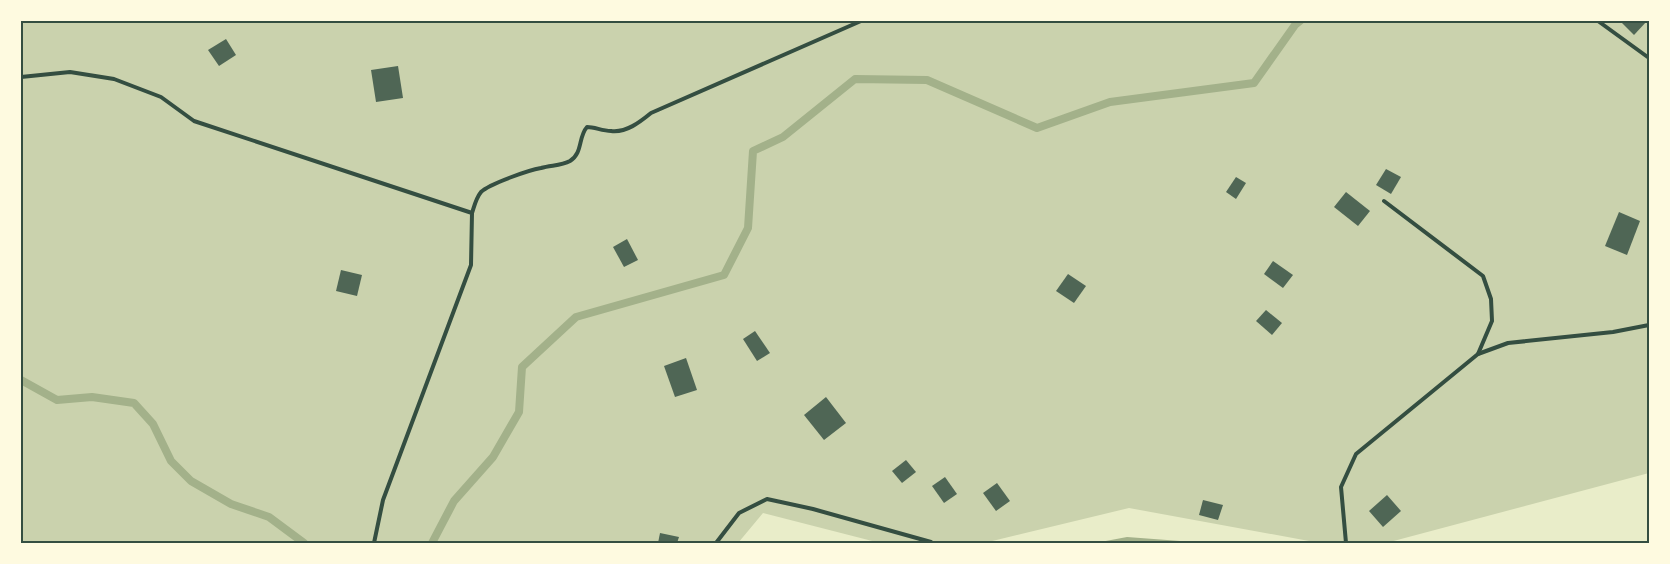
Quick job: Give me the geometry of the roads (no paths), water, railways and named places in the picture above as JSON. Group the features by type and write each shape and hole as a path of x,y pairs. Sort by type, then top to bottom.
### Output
{"lane":[{"path":"374,543 383,500 471,266 472,213 477,197 488,187 538,168 564,164 572,160 578,152 584,130 587,127 611,132 626,129 651,113 861,21"},
{"path":"1598,21 1649,58"},
{"path":"21,77 70,72 114,79 161,97 194,121 472,213"},
{"path":"1384,201 1483,276 1491,299 1492,321 1478,354"},
{"path":"1346,543 1341,487 1356,454 1478,354 1508,342 1613,332 1649,325"},
{"path":"716,543 739,513 767,499 813,509 931,542"}],"waterway":[{"path":"432,543 454,501 493,457 519,412 522,367 576,317 724,275 748,228 753,151 783,137 855,79 927,80 1037,128 1110,102 1254,83 1295,25 1300,21"},
{"path":"21,380 57,400 92,397 134,403 153,424 171,461 191,481 231,504 269,517 304,543"}]}
